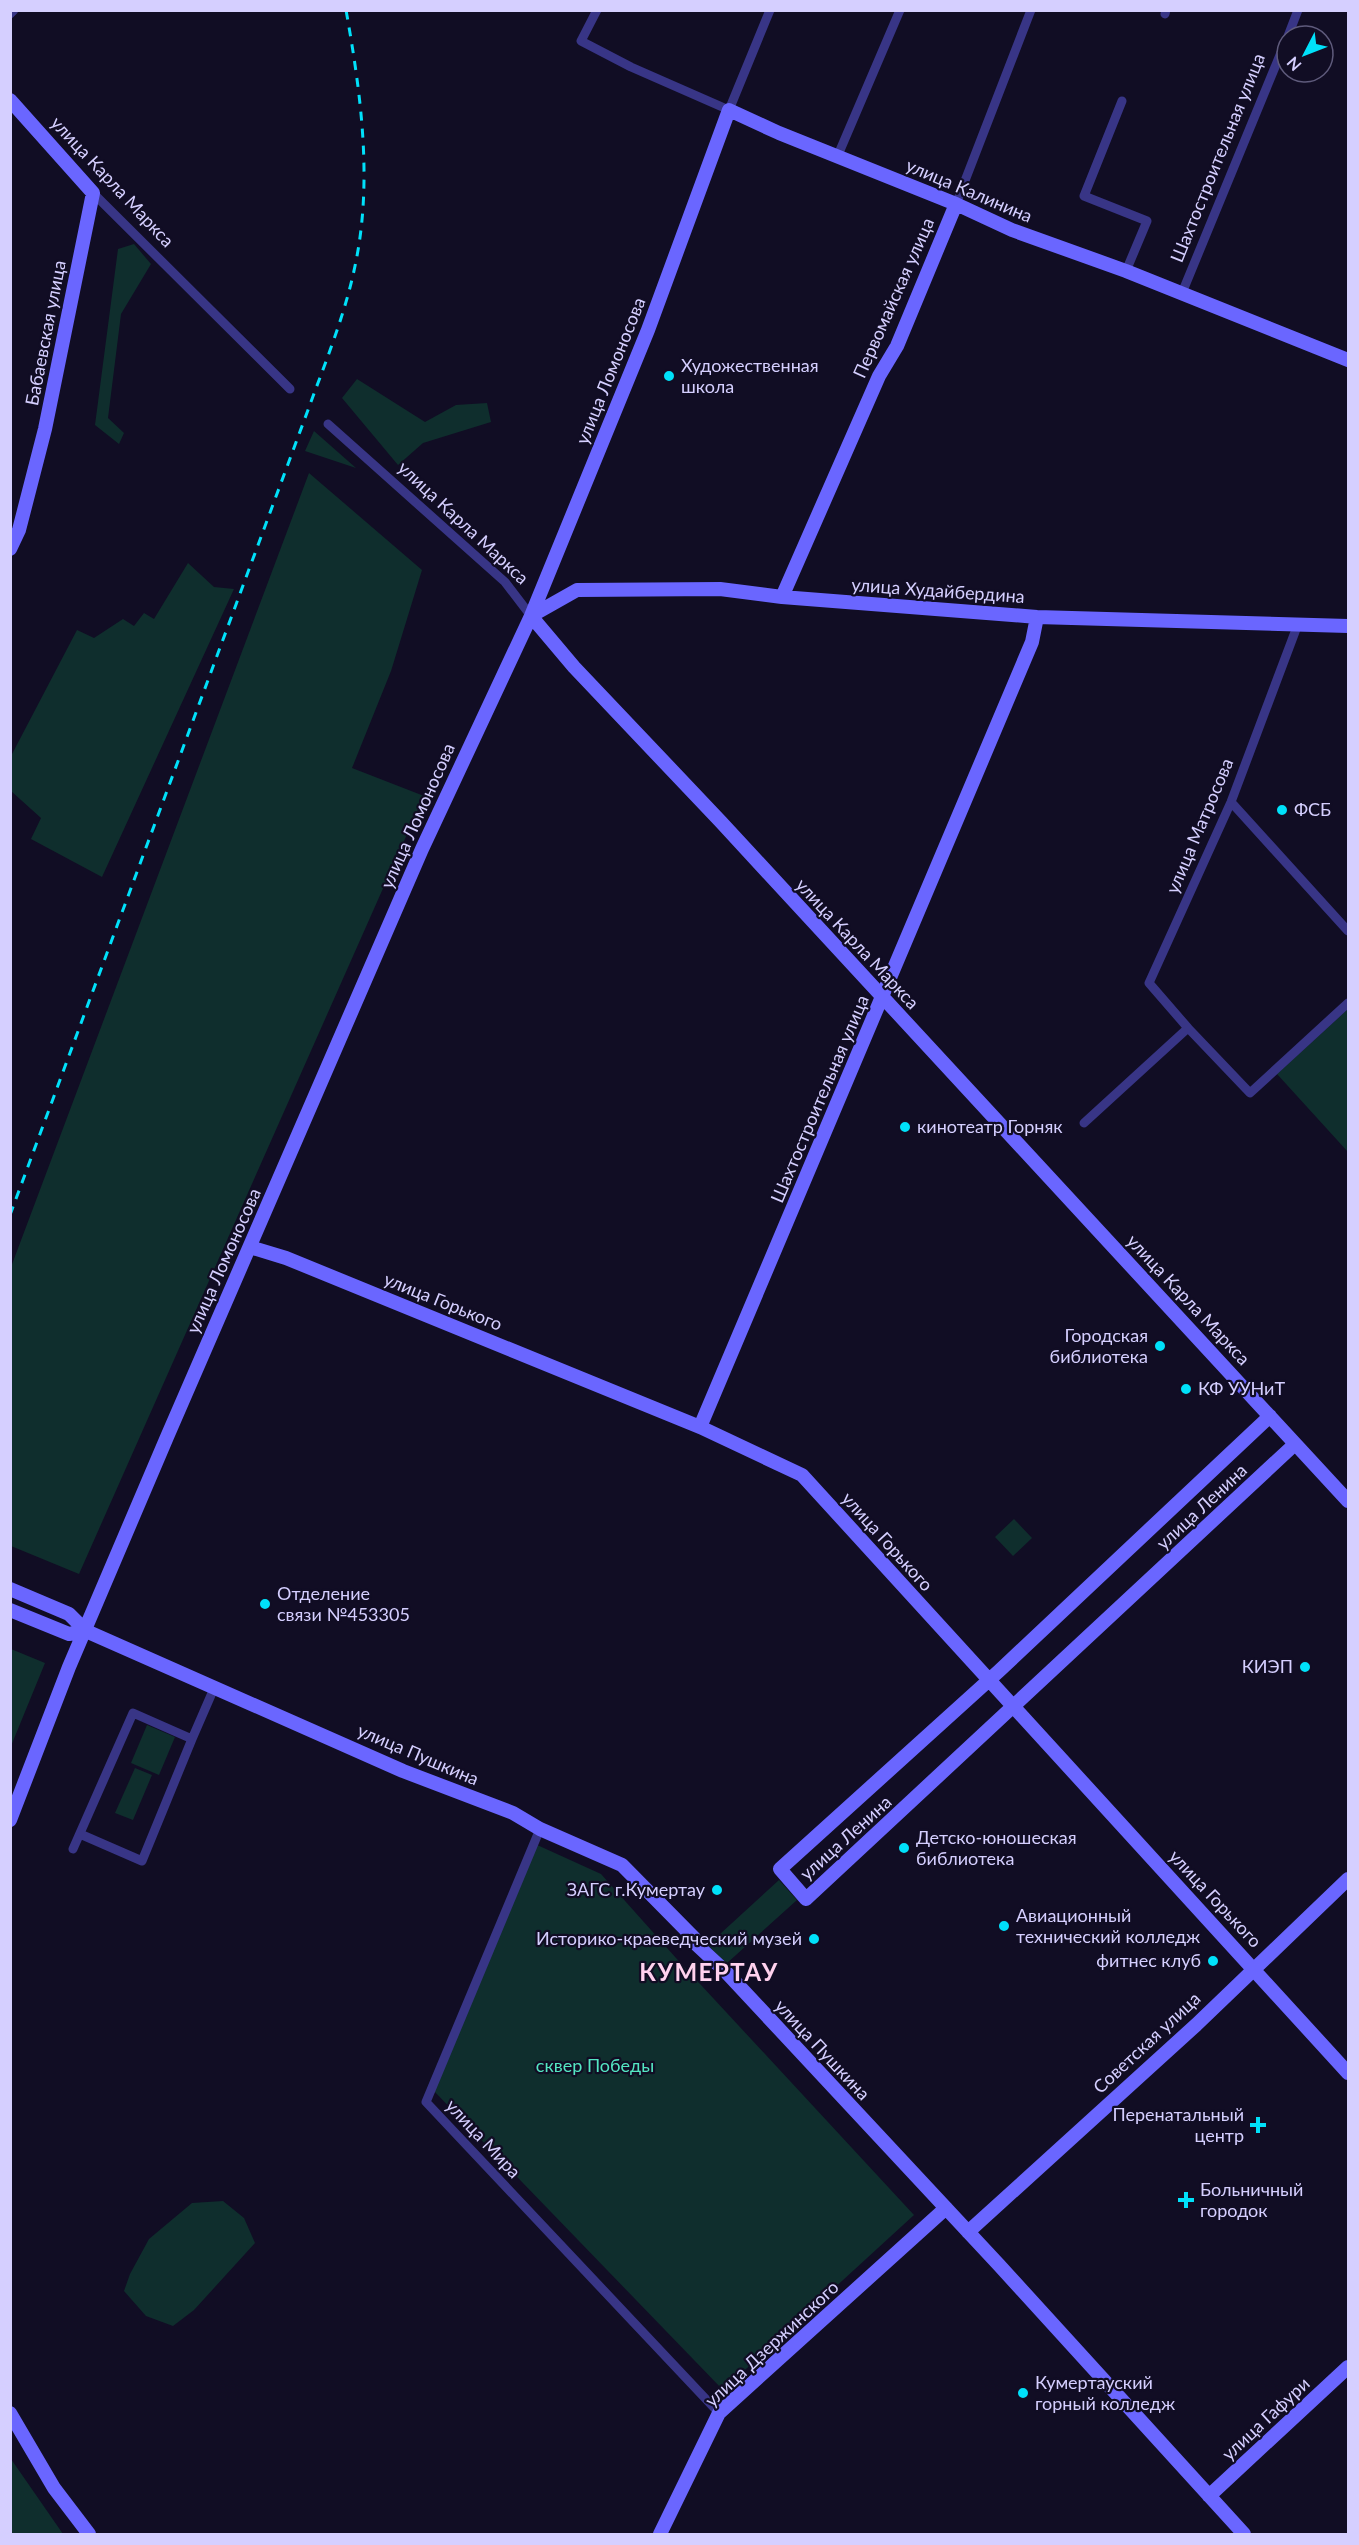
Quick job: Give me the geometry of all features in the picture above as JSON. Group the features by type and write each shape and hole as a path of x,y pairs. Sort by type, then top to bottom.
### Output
{"main road":[{"name":"улица Карла Маркса","path":"10,100 93,193"},
{"name":"улица Калинина","path":"729,110 779,133 956,204 1012,230 1126,271 1348,360"},
{"name":"улица Ломоносова","path":"10,1820 86,1630 417,858 531,616 648,330 729,110"},
{"name":"Бабаевская улица","path":"10,549 18,530 45,429 93,193"},
{"name":"Первомайская улица","path":"782,597 879,376 897,346 956,204"},
{"name":"улица Худайбердина","path":"531,616 577,590 720,589 782,597 1037,617 1348,626"},
{"name":"улица Карла Маркса","path":"531,616 574,667 721,822 1348,1501"},
{"name":"Шахтостроительная улица","path":"700,1427 1032,642 1037,617"},
{"name":"улица Горького","path":"250,1247 286,1258 700,1427 802,1475 1254,1967 1348,2073"},
{"name":"улица Ленина","path":"1270,1416 989,1680 780,1869 806,1899 1295,1444"},
{"name":"улица Пушкина","path":"10,1590 69,1614 86,1630 403,1770 513,1812 540,1829 622,1864 946,2208 1244,2535"},
{"name":"улица Пушкина","path":"10,1610 69,1634 86,1630"},
{"name":"Советская улица","path":"968,2232 1196,2025 1348,1879"},
{"name":"улица Дзержинского","path":"660,2535 719,2413 946,2208"},
{"name":"улица Гафури","path":"1209,2496 1348,2367"},
{"path":"10,2413 54,2488 89,2535"}],"street":[{"path":"10,14 14,10"},
{"name":"улица Калинина","path":"597,10 581,41 631,67 729,110"},
{"name":"улица Ломоносова","path":"729,110 770,10"},
{"path":"838,155 900,10"},
{"name":"Первомайская улица","path":"956,204 1031,10"},
{"name":"Шахтостроительная улица","path":"1292,24 1298,10"},
{"name":"Шахтостроительная улица","path":"1182,293 1275,66"},
{"path":"1122,101 1084,196 1147,221 1126,271"},
{"name":"улица Карла Маркса","path":"93,193 290,389"},
{"name":"улица Карла Маркса","path":"328,424 506,582 531,616"},
{"name":"улица Матросова","path":"1298,624 1231,802 1149,983 1250,1094 1348,1003"},
{"path":"1231,802 1348,931"},
{"path":"1084,1123 1188,1028"},
{"path":"80,1834 142,1861 215,1686"},
{"path":"73,1849 133,1713 192,1739"},
{"name":"улица Мира","path":"540,1829 426,2102 719,2413"}],"green space":[{"path":"134,244 151,264 121,314 108,418 124,433 119,444 95,425 118,249"},
{"path":"357,379 425,422 456,405 487,403 491,422 423,443 398,465 342,398"},
{"path":"314,431 356,468 305,451"},
{"path":"309,473 422,570 391,671 352,768 424,796 79,1574 11,1546 11,1267"},
{"path":"188,563 214,587 234,589 102,877 31,839 41,818 11,791 11,756 77,630 94,638 123,619 134,626 144,613 154,619"},
{"path":"1348,1009 1348,1152 1277,1074"},
{"path":"1014,1519 1032,1538 1013,1556 995,1537"},
{"path":"11,1649 45,1663 11,1746"},
{"path":"147,1725 175,1737 159,1775 131,1763"},
{"path":"135,1768 152,1775 133,1820 115,1813"},
{"name":"сквер Победы","path":"535,1844 601,1874 914,2215 723,2390 433,2090"},
{"path":"779,1880 797,1900 726,1964 708,1945"},
{"path":"223,2201 244,2218 255,2243 194,2310 173,2326 146,2316 124,2291 130,2274 149,2239 192,2203"},
{"path":"11,2459 63,2534 11,2534"}],"railway":[{"path":"10,1215 346,303 360,234 364,170 360,106 346,10"}],"place":[{"name":"Художественная школа","path":"669,376"},
{"name":"ФСБ","path":"1282,810"},
{"name":"кинотеатр Горняк","path":"905,1127"},
{"name":"Городская библиотека","path":"1160,1346"},
{"name":"КФ УУНиТ","path":"1186,1389"},
{"name":"Отделение связи №453305","path":"265,1604"},
{"name":"КИЭП","path":"1305,1667"},
{"name":"Детско-юношеская библиотека","path":"904,1848"},
{"name":"ЗАГС г.Кумертау","path":"717,1890"},
{"name":"Авиационный технический колледж","path":"1004,1926"},
{"name":"Историко-краеведческий музей","path":"814,1939"},
{"name":"фитнес клуб","path":"1213,1961"},
{"name":"Перенатальный центр","path":"1258,2125"},
{"name":"Больничный городок","path":"1186,2200"},
{"name":"Кумертауский горный колледж","path":"1023,2393"}],"district":[{"name":"КУМЕРТАУ","path":"709,1973"}]}
